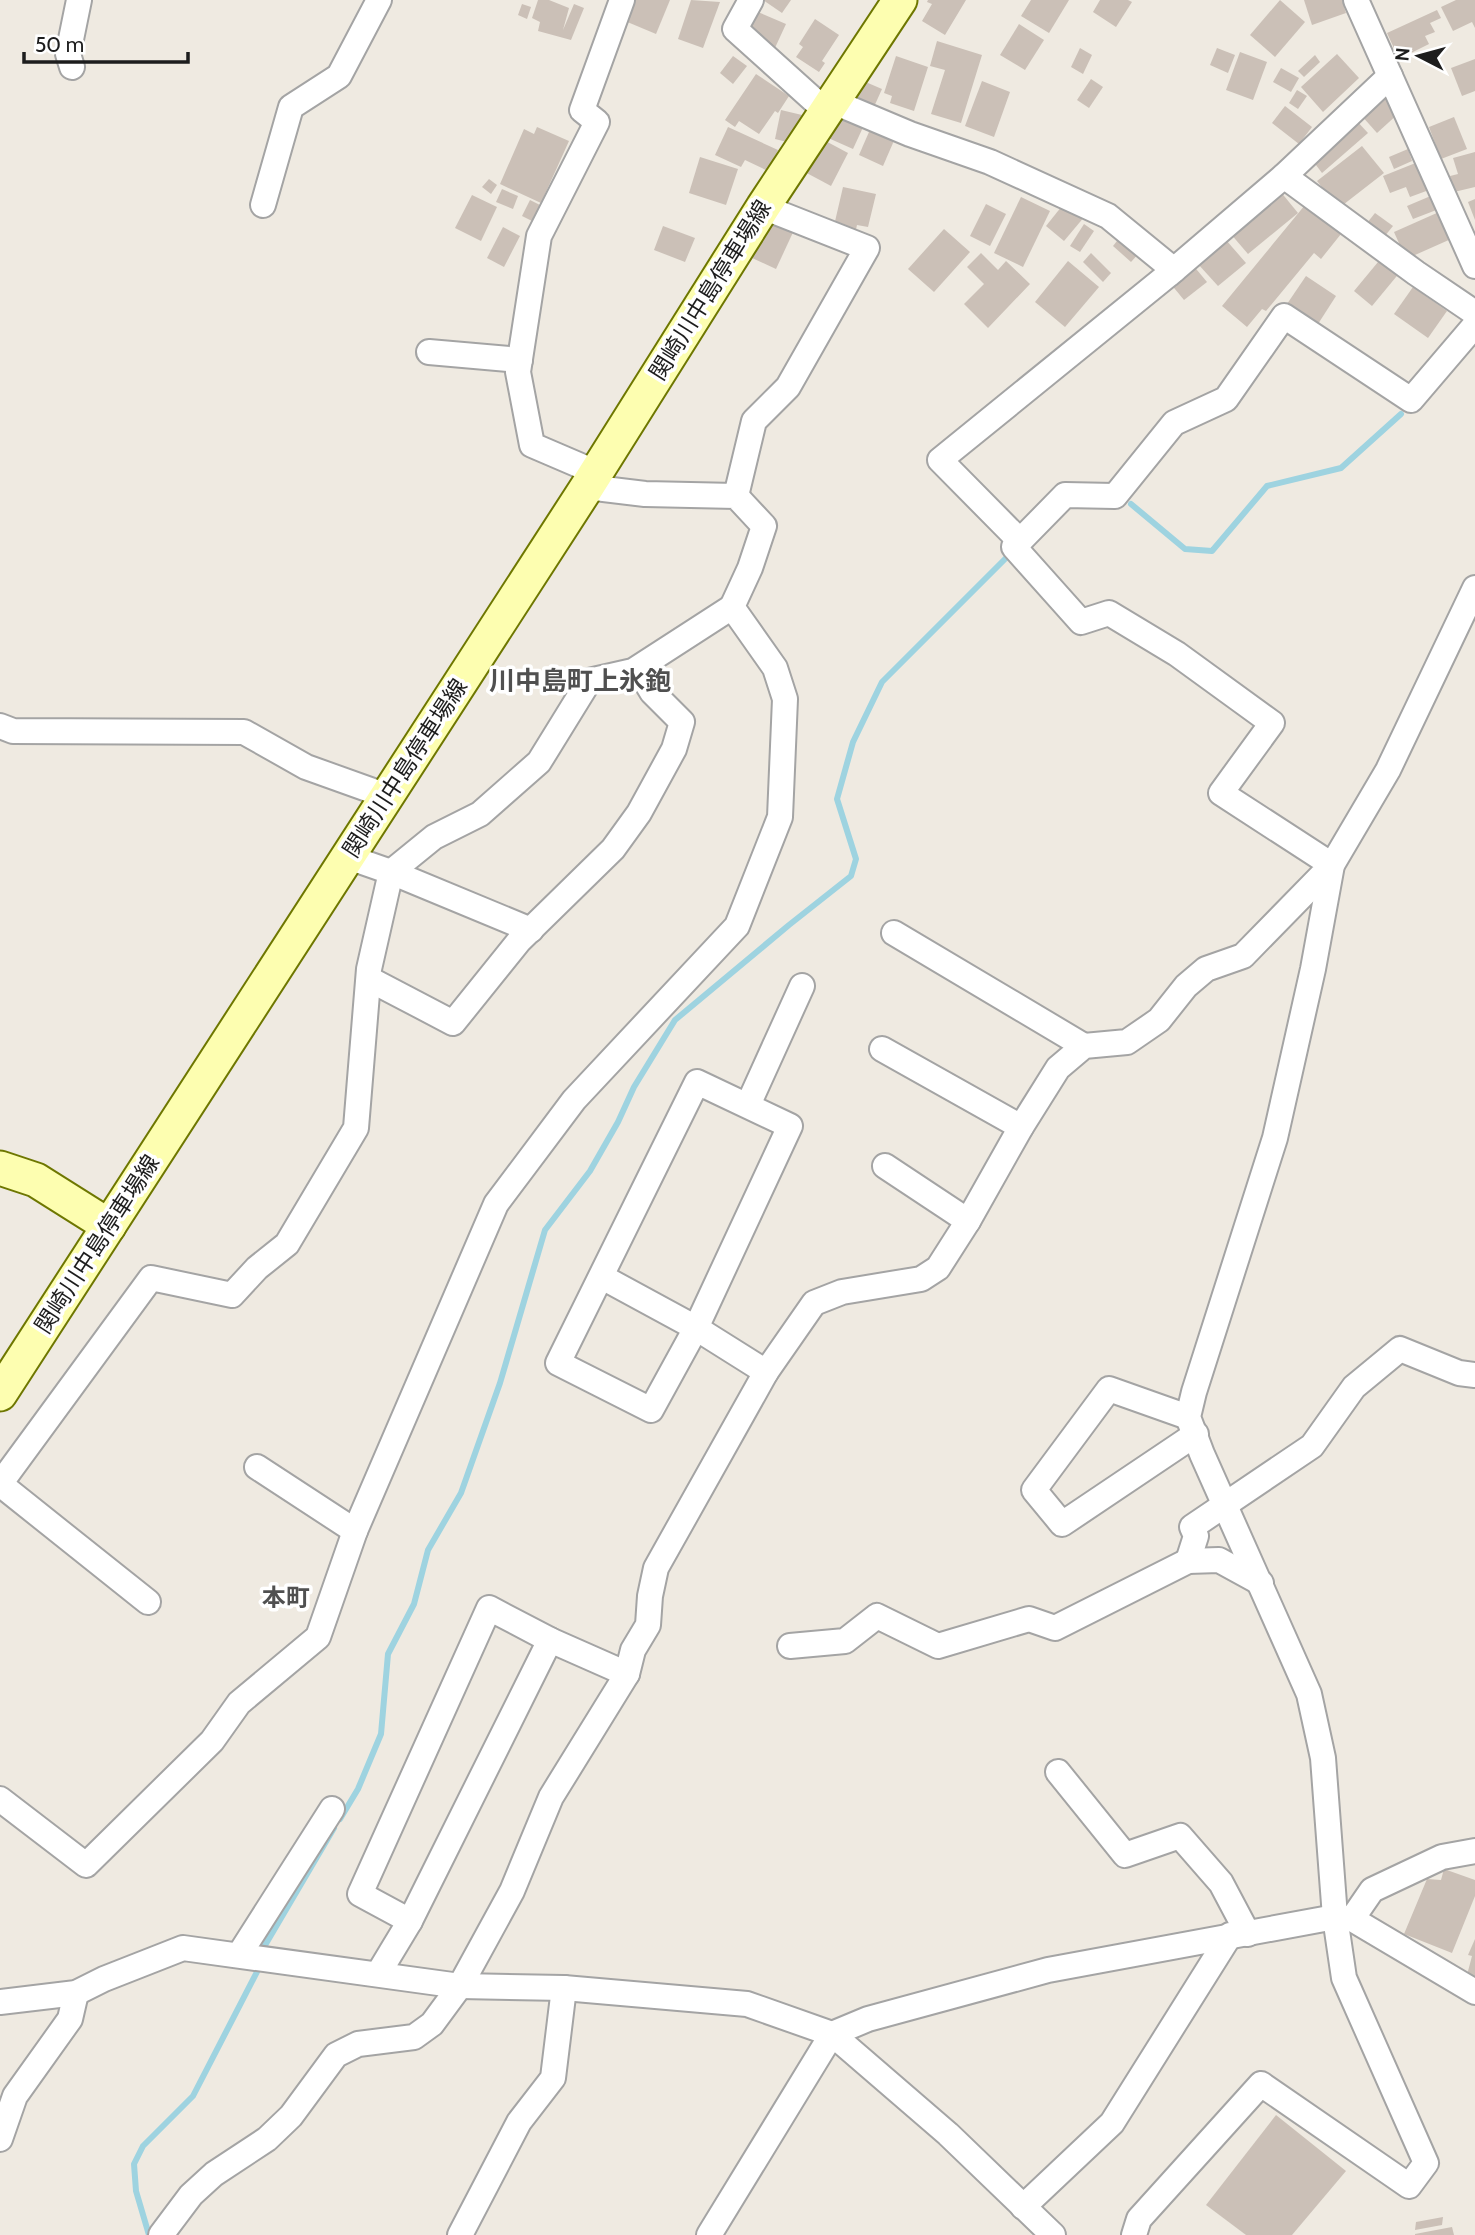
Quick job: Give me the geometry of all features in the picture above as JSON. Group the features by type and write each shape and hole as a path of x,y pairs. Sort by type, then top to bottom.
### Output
{"main road":[{"name":"関崎川中島停車場線","path":"0,1394 591,480 763,207 900,0"},
{"path":"0,1168 36,1180 109,1226"}],"street":[{"path":"72,67 68,54 79,0"},
{"path":"263,205 290,107 339,76 379,0"},
{"path":"148,1602 0,1484 150,1278 232,1295 257,1268 287,1244 356,1128 369,979 391,872 434,837 480,814 539,762 589,681 638,669 732,607 750,568 764,526 736,496 645,494 591,480 532,445 518,372 539,236 597,122 582,110 622,0"},
{"path":"751,0 735,29 830,107 990,162 1108,216 1174,270"},
{"path":"1356,0 1475,266"},
{"path":"1020,541 940,460 1174,270 1284,176 1390,76"},
{"path":"1284,176 1475,313"},
{"path":"736,496 754,421 788,387 867,248 763,207"},
{"path":"1332,864 1221,793 1272,723 1177,654 1109,613 1081,622 1014,547 1065,495 1115,496 1174,423 1227,399 1284,316 1411,400 1475,325"},
{"path":"429,352 520,360"},
{"path":"161,2235 191,2195 214,2174 267,2139 291,2116 336,2055 358,2044 414,2038 432,2024 460,1986 512,1891 551,1797 627,1674 633,1650 648,1625 656,1568 766,1372 814,1303 842,1292 920,1279 938,1268 1058,1068 1084,1046 1127,1042 1159,1020 1186,986 1206,969 1243,956 1332,864 1388,770 1475,588"},
{"path":"0,1799 86,1865 212,1741 239,1703 318,1637 355,1531 496,1204 574,1100 737,926 780,817 785,699 775,668 732,607"},
{"path":"369,979 453,1023 531,930 613,849 639,813 674,749 682,722 652,692 638,669"},
{"path":"0,726 13,731 244,733 306,767 387,796"},
{"path":"348,857 531,930"},
{"path":"1134,2235 1139,2219 1261,2084 1409,2186 1426,2163 1344,1979 1344,1918 1323,1758 1309,1694 1262,1583 1202,1454 1192,1425 1194,1392 1275,1138 1313,969 1332,864"},
{"path":"894,933 1084,1046"},
{"path":"748,1105 802,986"},
{"path":"882,1049 1021,1126"},
{"path":"697,1082 790,1126 696,1328 651,1410 558,1363 602,1277 697,1082"},
{"path":"885,1166 968,1222"},
{"path":"602,1277 696,1328 766,1372"},
{"path":"1188,1561 1196,1536 1192,1527 1312,1446 1354,1387 1400,1349 1459,1373 1475,1376"},
{"path":"1109,1389 1192,1425 1062,1524 1034,1490 1109,1389"},
{"path":"257,1467 355,1531"},
{"path":"790,1646 845,1641 877,1616 938,1646 1029,1619 1055,1628 1188,1561 1219,1560 1262,1583"},
{"path":"410,1921 360,1894 489,1608 550,1640 627,1674"},
{"path":"378,1974 410,1921 550,1640"},
{"path":"1058,1772 1125,1855 1180,1836 1222,1883 1239,1935"},
{"path":"239,1955 332,1809"},
{"path":"709,2235 832,2034 868,2019 1048,1970 1344,1918 1373,1890 1443,1857 1475,1851"},
{"path":"1344,1918 1475,1992"},
{"path":"1023,2207 1112,2123 1239,1935"},
{"path":"0,2002 76,1993 183,1948 460,1986 564,1988 747,2004 832,2034 948,2134 1053,2235"},
{"path":"460,2235 519,2122 553,2078 564,1988"},
{"path":"0,2138 15,2096 70,2019 76,1993"}],"building":[{"path":"538,0 549,0 569,8 563,30 574,4 584,8 571,40 538,31 540,22 532,18"},
{"path":"633,0 670,0 656,34 625,21"},
{"path":"691,0 720,2 703,48 678,39"},
{"path":"763,0 791,0 782,13"},
{"path":"966,0 945,35 922,21 932,4 927,2"},
{"path":"1031,0 1069,0 1049,33 1021,16"},
{"path":"1100,0 1132,2 1116,27 1093,12"},
{"path":"1280,0 1305,22 1275,57 1250,35"},
{"path":"1304,0 1342,0 1346,13 1312,25"},
{"path":"1456,0 1475,0 1475,28 1472,22 1453,31 1441,7"},
{"path":"522,4 531,7 527,19 518,15"},
{"path":"1437,10 1441,18 1430,23 1435,32 1425,36 1429,44 1399,59 1387,33"},
{"path":"758,12 786,24 774,50 746,37"},
{"path":"815,19 839,35 822,61 825,63 819,72 796,57 803,47 799,44"},
{"path":"1019,24 1044,40 1025,70 1000,55"},
{"path":"937,41 982,55 961,123 931,114 945,70 930,66"},
{"path":"1080,48 1092,55 1083,74 1071,67"},
{"path":"1217,48 1235,55 1228,73 1210,65"},
{"path":"1240,52 1267,62 1253,100 1226,90"},
{"path":"1337,54 1359,78 1323,112 1301,87"},
{"path":"1315,55 1320,62 1304,77 1298,71"},
{"path":"733,56 747,66 733,84 720,73"},
{"path":"896,56 928,67 914,111 890,103 892,96 884,93"},
{"path":"1475,59 1475,91 1462,96 1451,68"},
{"path":"1281,68 1299,78 1291,92 1273,82"},
{"path":"756,74 789,96 759,134 739,121 735,127 725,120"},
{"path":"1091,79 1103,87 1089,108 1077,100"},
{"path":"861,80 882,89 873,109 852,100"},
{"path":"982,81 1010,92 994,137 965,126"},
{"path":"1297,90 1307,96 1298,109 1289,103"},
{"path":"1383,95 1399,113 1377,133 1361,115"},
{"path":"1285,106 1312,127 1299,144 1272,123"},
{"path":"781,110 802,115 795,144 775,139"},
{"path":"838,110 865,123 853,149 826,137"},
{"path":"1454,117 1467,149 1441,159 1429,127"},
{"path":"1354,118 1368,133 1322,173 1313,161"},
{"path":"872,125 896,136 883,166 859,155"},
{"path":"537,127 569,141 541,203 500,184 524,129 534,134"},
{"path":"728,127 778,150 768,171 745,160 741,167 715,155"},
{"path":"820,138 848,153 831,186 803,171"},
{"path":"1362,146 1384,173 1339,208 1317,181"},
{"path":"1408,149 1412,161 1394,169 1389,157"},
{"path":"1475,152 1475,187 1454,192 1450,176 1458,174 1453,158"},
{"path":"700,157 738,169 726,205 689,193"},
{"path":"1418,162 1429,190 1410,197 1406,187 1390,193 1383,176"},
{"path":"489,179 497,185 491,194 482,187"},
{"path":"843,187 876,194 868,227 857,225 855,234 833,230"},
{"path":"502,189 518,196 513,209 496,202"},
{"path":"1280,191 1298,213 1248,254 1230,233"},
{"path":"472,195 497,207 481,241 455,228"},
{"path":"1433,195 1439,209 1413,219 1407,206"},
{"path":"1021,197 1050,211 1023,267 994,253"},
{"path":"1475,199 1475,220 1468,202"},
{"path":"530,200 546,208 538,224 522,216"},
{"path":"1066,201 1085,216 1064,241 1046,226"},
{"path":"986,204 1006,214 990,246 970,236"},
{"path":"1305,205 1341,234 1321,259 1314,253 1266,311 1262,309 1247,327 1222,306"},
{"path":"1439,212 1451,239 1406,259 1394,232"},
{"path":"1375,213 1393,226 1380,242 1363,228"},
{"path":"768,216 795,228 776,269 750,257"},
{"path":"1084,224 1094,231 1080,252 1070,246"},
{"path":"663,226 695,238 685,262 654,250"},
{"path":"503,227 520,236 504,267 487,258"},
{"path":"944,229 970,252 934,292 908,269"},
{"path":"1121,236 1140,252 1131,262 1113,246"},
{"path":"1226,240 1246,263 1218,286 1198,264"},
{"path":"981,253 998,270 1006,261 1030,284 988,328 964,304 984,284 967,267"},
{"path":"1091,253 1111,273 1103,282 1083,262"},
{"path":"1383,256 1401,271 1372,306 1354,291"},
{"path":"1068,261 1099,287 1065,327 1035,302"},
{"path":"1192,264 1207,282 1184,300 1170,283"},
{"path":"1306,276 1336,296 1318,324 1287,304"},
{"path":"1413,287 1447,311 1428,338 1394,314"},
{"path":"1444,1869 1475,1880 1475,1896 1452,1953 1404,1934 1427,1879 1441,1880"},
{"path":"1475,1939 1475,1978 1467,1975 1472,1956 1468,1955"},
{"path":"1276,2115 1346,2171 1292,2235 1246,2235 1206,2205"},
{"path":"1443,2217 1442,2225 1415,2230 1416,2222"},
{"path":"1452,2227 1454,2235 1415,2235 1415,2234"}],"waterway":[{"path":"1131,504 1185,549 1212,551 1267,486 1341,468 1401,414"},
{"path":"340,1819 358,1789 381,1734 388,1654 414,1604 428,1550 461,1493 500,1383 545,1230 590,1171 634,1087 675,1020 851,876 856,859 837,799 853,742 882,682 1007,557"},
{"path":"264,1947 334,1828"},
{"path":"149,2235 136,2191 134,2164 143,2146 193,2096 259,1968"}],"district":[{"name":"川中島町上氷鉋","path":"580,681"},
{"name":"本町","path":"286,1597"}]}
